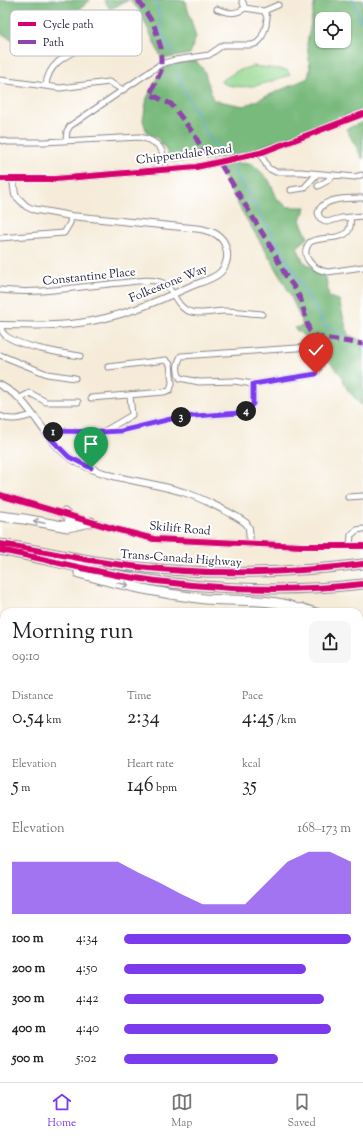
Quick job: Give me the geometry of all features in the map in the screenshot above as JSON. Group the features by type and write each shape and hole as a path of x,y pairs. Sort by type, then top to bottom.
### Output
{"highway":[{"path":"63,526 67,526 70,522 69,517 64,513"},
{"path":"0,516 24,518 63,526 74,526 91,522"},
{"path":"2,548 91,577 153,591 223,600 280,602 289,608"},
{"name":"Trans-Canada Highway","path":"2,548 100,562 190,572 272,572 363,564"},
{"name":"Trans-Canada Highway","path":"2,548 87,570 176,583 272,588 363,584"}],"street":[{"path":"242,0 245,8"},
{"path":"216,9 226,12 239,13 245,8 264,11 278,5"},
{"path":"66,141 67,131 70,126 161,64 175,60 209,55 222,45 252,45 257,43 261,39 266,26 267,17 264,11"},
{"path":"46,86 46,79 56,64 66,56"},
{"path":"0,80 68,88 109,82 123,90"},
{"name":"Chippendale Road","path":"0,179 55,179 203,165 260,153 363,114"},
{"path":"0,140 8,142 66,141 140,137 154,141 163,151 166,169"},
{"path":"260,153 264,163 271,170 285,173 306,172 355,177 361,175"},
{"path":"291,190 304,188 317,174"},
{"path":"318,186 330,179 333,175"},
{"name":"Folkestone Way","path":"0,325 53,325 80,323 112,316 173,295 217,275 223,269 228,252 225,243 220,236 213,232 201,229 71,216 32,209 26,206 15,195 13,180"},
{"path":"363,198 338,200 323,206 319,211 320,218 327,222 363,216"},
{"path":"0,238 64,233 70,223 71,216"},
{"path":"350,218 351,228 346,234 314,241 306,248 306,256 314,267 322,271 333,272 363,267"},
{"name":"Constantine Place","path":"0,290 43,292 146,281 160,282 166,285 185,310 192,312 224,311 262,314"},
{"path":"0,325 3,333 7,336 36,348 80,356"},
{"path":"311,347 320,354 322,362 316,374 253,384 234,381 199,382 180,378 177,372 178,362 181,356 311,347"},
{"path":"0,355 47,374 75,378"},
{"path":"91,398 130,396 170,390 172,383 170,364 166,360 108,367"},
{"path":"46,434 57,431 102,432 141,427 179,417 240,413 247,410 253,404 253,384"},
{"path":"0,385 20,398 46,434 69,457 91,468 141,483 189,494 242,520 249,528 250,544"},
{"path":"20,398 30,393 46,402 78,402"},
{"path":"102,432 132,415 130,396"},
{"path":"0,416 9,420 17,420 33,415"},
{"name":"Skilift Road","path":"0,495 154,539 250,544 363,546"},
{"path":"348,497 363,496"},
{"path":"350,546 351,535 357,530 363,529"}],"green space":[{"path":"0,0 90,0 79,10 10,10 10,38 0,33"},
{"path":"104,0 129,0 110,9"},
{"path":"130,0 185,0 196,37 190,54 162,59 142,16 142,10 139,10"},
{"path":"315,0 363,0 363,109 249,151 219,158 172,162 165,148 157,138 147,133 143,120 147,98 163,67 177,63 196,61 204,70 213,100 244,106 308,78 310,69 307,44"},
{"path":"253,66 287,70 290,75 248,87 231,86 222,83 221,81 237,71"},
{"path":"363,122 363,159 346,129"},
{"path":"237,163 253,164 269,180 278,200 288,207 306,207 300,220 308,238 297,247 303,261 326,278 329,297 339,300 348,335 363,341 363,407 347,389 341,375 312,342 294,328 303,326 295,305 274,265 229,188 220,168"}],"waterway":[{"path":"157,0 162,35 173,52"},
{"path":"353,0 362,24"},
{"path":"363,22 363,58"},
{"path":"177,71 184,90 208,136 226,156"},
{"path":"233,168 326,327 333,329 351,340"}],"marked path":[{"path":"138,0 154,25 161,48 161,71 150,94 171,104 194,134 202,149 213,160"},
{"path":"221,165 301,300 309,330 317,337 363,344"}],"cycle path":[{"path":"0,179 55,179 196,167 260,153 363,114"},
{"path":"0,495 154,539 302,546 363,546"},
{"path":"0,544 108,563 183,571 273,572 363,564"},
{"path":"0,550 122,576 212,587 272,589 333,587 363,584"}],"route":[{"path":"91,468 69,457 46,434 57,431 121,431 179,417 240,413 247,410 253,404 253,384 316,374"}]}
